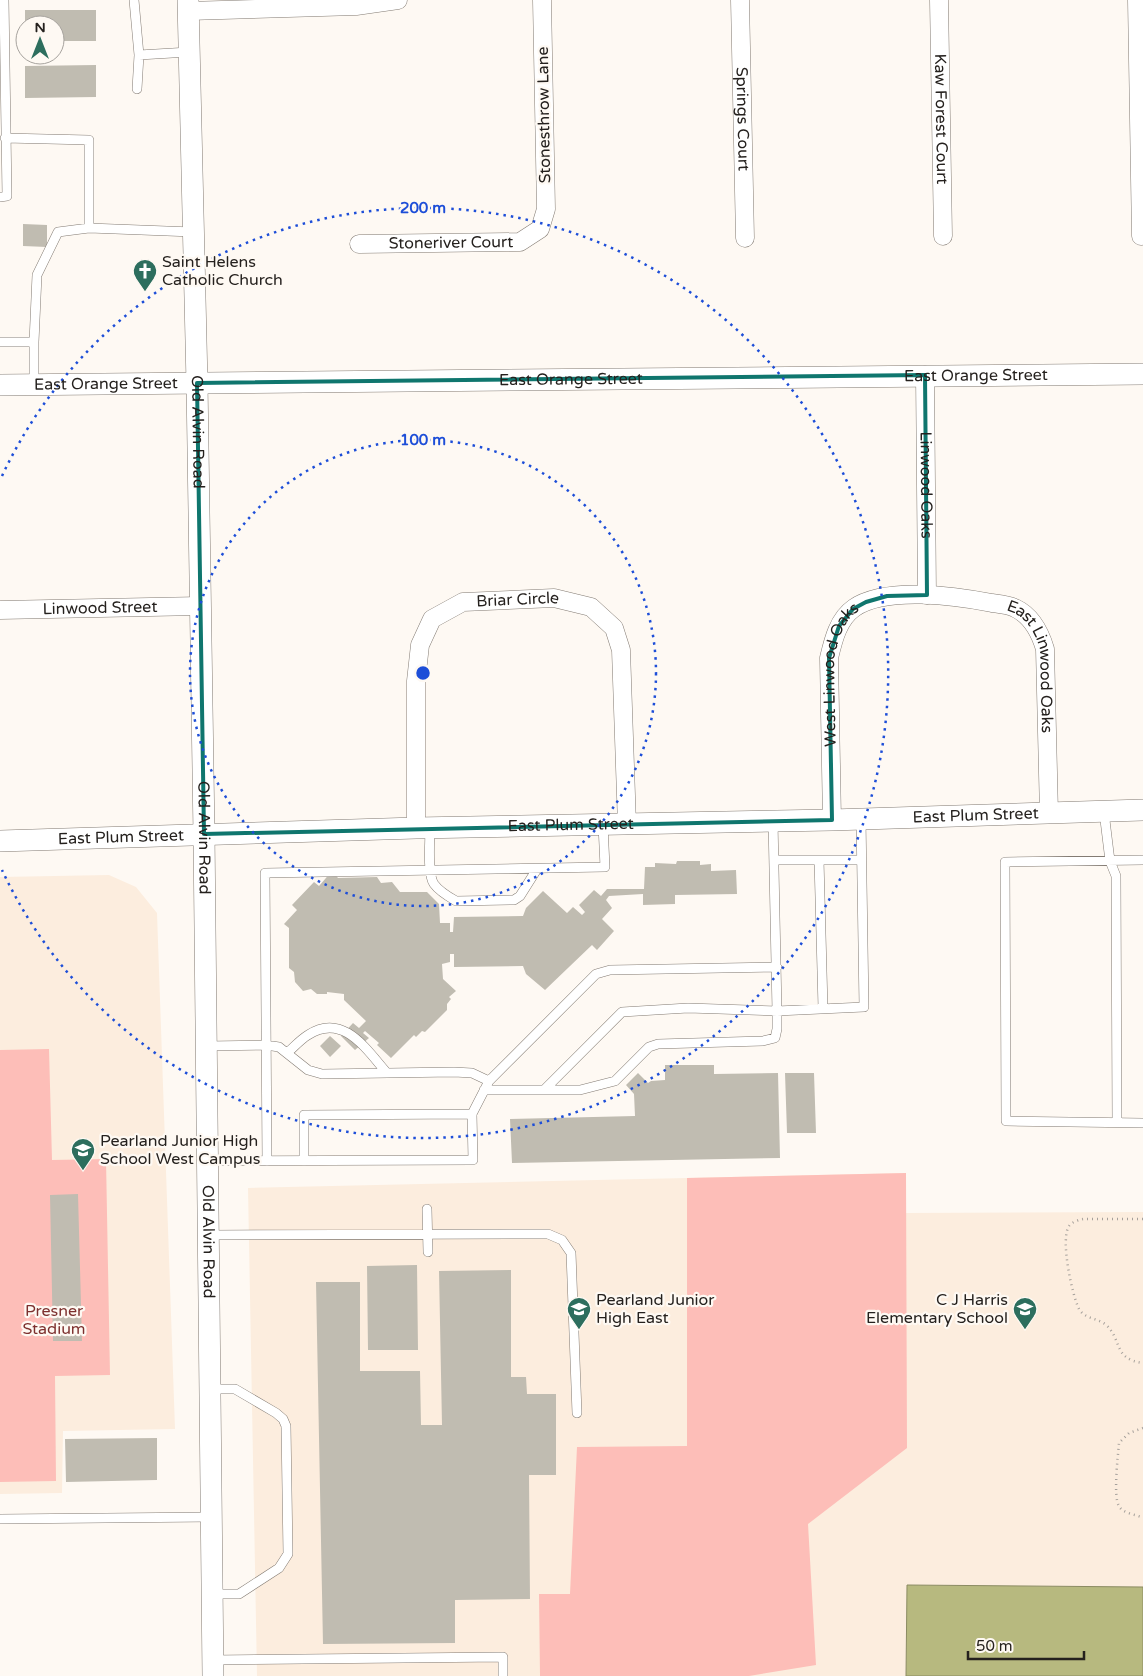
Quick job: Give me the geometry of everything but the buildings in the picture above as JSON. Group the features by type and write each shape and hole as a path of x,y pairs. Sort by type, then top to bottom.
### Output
{"street":[{"path":"188,6 356,6 398,0"},
{"name":"Stonesthrow Lane","path":"540,229 546,209 542,0"},
{"name":"Springs Court","path":"740,0 745,238"},
{"name":"Kaw Forest Court","path":"939,0 943,236"},
{"path":"1137,0 1141,236"},
{"name":"Old Alvin Road","path":"188,6 197,384 208,1046 213,1668"},
{"name":"Stoneriver Court","path":"359,244 520,242 540,229"},
{"name":"East Orange Street","path":"0,385 1143,374"},
{"name":"Linwood Oaks","path":"925,376 927,595"},
{"name":"East Linwood Oaks","path":"927,595 972,599 1014,607 1030,618 1040,633 1045,650 1049,814"},
{"name":"West Linwood Oaks","path":"832,820 829,658 839,626 853,609 866,602 887,596 927,595"},
{"name":"Briar Circle","path":"423,828 416,681 420,645 432,619 463,602 554,598 591,607 614,628 622,650 627,825"},
{"name":"Linwood Street","path":"0,610 200,606"},
{"name":"East Plum Street","path":"0,841 423,828 832,820 1143,810"}],"lane":[{"path":"0,197 7,196 4,0"},
{"path":"134,0 139,55 137,89"},
{"path":"139,55 189,52"},
{"path":"6,138 89,140 89,228"},
{"path":"34,385 37,275 58,232 89,228 193,232"},
{"path":"0,342 34,342"},
{"path":"1104,812 1110,860 1116,876 1117,1122"},
{"path":"544,1090 622,1012 688,1008 777,1011 864,1007 861,819"},
{"path":"208,1046 266,1045 279,1047 308,1070 322,1074 472,1073 487,1086 544,1090 580,1090 615,1081 649,1047 658,1044 763,1041 775,1038 777,1029 777,967 773,821"},
{"path":"267,1161 265,873 605,867 602,825"},
{"path":"423,828 433,883 456,901 514,900 520,896 536,868"},
{"path":"775,860 861,860"},
{"path":"819,860 823,1008"},
{"path":"1143,860 1005,862 1006,1121 1143,1123"},
{"path":"209,1161 472,1160 472,1114 487,1086 596,974 610,970 777,967"},
{"path":"287,1053 317,1030 340,1029 356,1038 387,1073"},
{"path":"304,1161 304,1115 472,1114"},
{"path":"427,1210 428,1252"},
{"path":"210,1235 548,1234 562,1240 571,1253 577,1413"},
{"path":"210,1389 235,1389 283,1419 286,1426 288,1554 279,1568 239,1594 212,1594"},
{"path":"0,1519 212,1517"},
{"path":"213,1668 503,1657 503,1676"}],"path":[{"path":"1143,1219 1083,1219 1075,1221 1069,1226 1065,1248 1074,1294 1079,1309 1086,1316 1106,1325 1114,1335 1118,1347 1126,1358 1134,1362 1143,1363"},
{"path":"1143,1428 1129,1433 1119,1443 1116,1497 1119,1506 1125,1512 1143,1518"}],"highlighted area":[{"path":"925,375 927,595 887,596 866,602 853,609 839,626 829,658 832,820 204,834 197,383"}],"shaded area":[{"name":"Pearland Junior High School West Campus","path":"109,875 136,887 157,913 175,1429 63,1431 62,1493 0,1494 0,877"},
{"name":"Pearland Junior High East","path":"906,1173 906,1213 1143,1212 1143,1587 907,1585 906,1676 257,1676 248,1188"},
{"path":"907,1585 1143,1587 1143,1676 906,1676"}],"green space":[{"name":"Presner Stadium","path":"49,1049 52,1160 106,1159 110,1375 55,1376 56,1481 0,1482 0,1050"},
{"path":"906,1173 907,1448 808,1524 816,1665 749,1676 540,1676 539,1594 570,1594 577,1447 687,1446 687,1178"}],"place":[{"name":"Saint Helens Catholic Church","path":"145,292"},
{"name":"Pearland Junior High School West Campus","path":"83,1171"},
{"name":"Pearland Junior High East","path":"579,1330"},
{"name":"C J Harris Elementary School","path":"1025,1330"}]}
